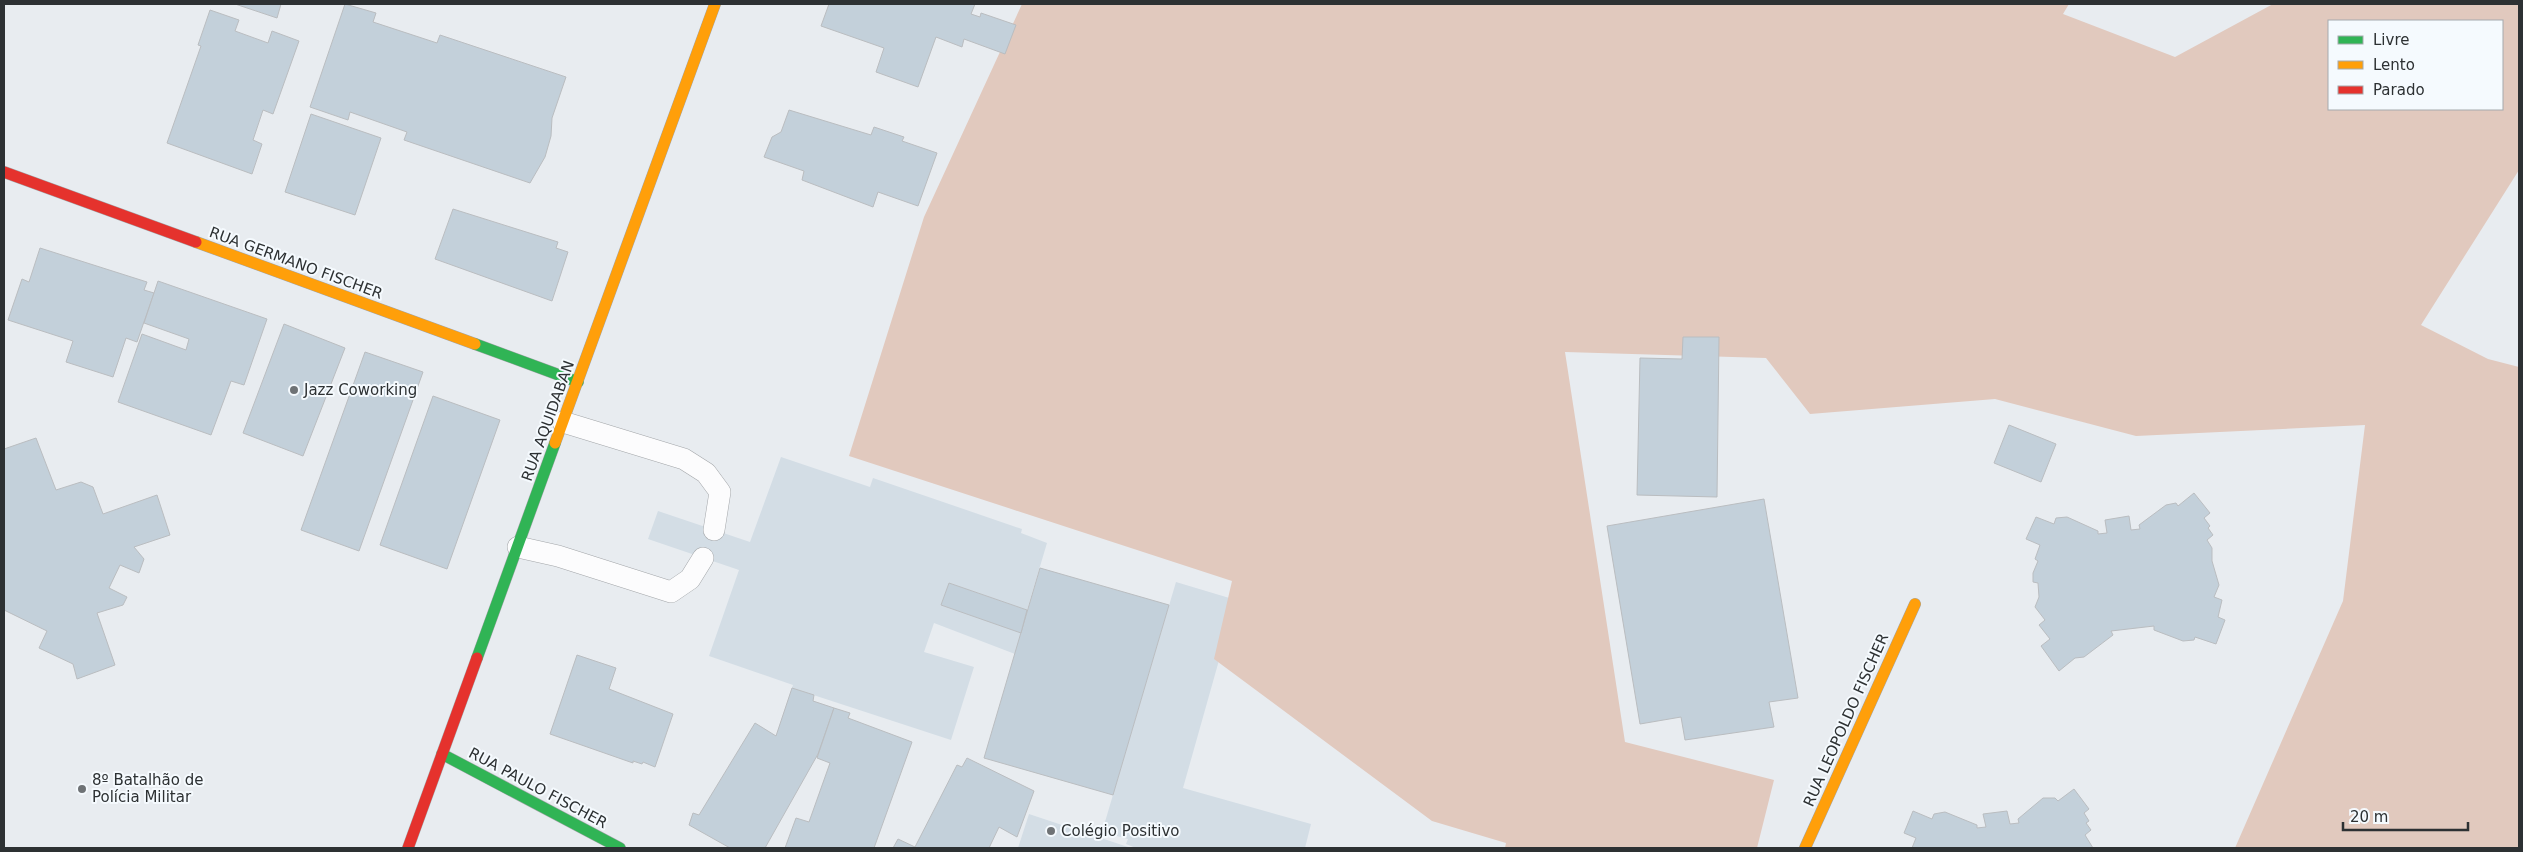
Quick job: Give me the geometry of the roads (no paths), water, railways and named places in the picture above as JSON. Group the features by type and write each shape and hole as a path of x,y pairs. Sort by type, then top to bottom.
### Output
{"street":[{"name":"RUA AQUIDABAN","path":"408,848 715,4"},
{"name":"RUA GERMANO FISCHER","path":"4,172 578,382"},
{"name":"RUA LEOPOLDO FISCHER","path":"1805,848 1915,604"},
{"name":"RUA PAULO FISCHER","path":"442,754 620,848"}],"lane":[{"path":"563,422 684,459 706,473 720,492 714,530"},
{"path":"518,547 558,556 671,592 690,579 703,558"}],"place":[{"name":"Jazz Coworking","path":"294,390"},
{"name":"8º Batalhão de Polícia Militar","path":"82,789"},
{"name":"Colégio Positivo","path":"1051,831"}]}
